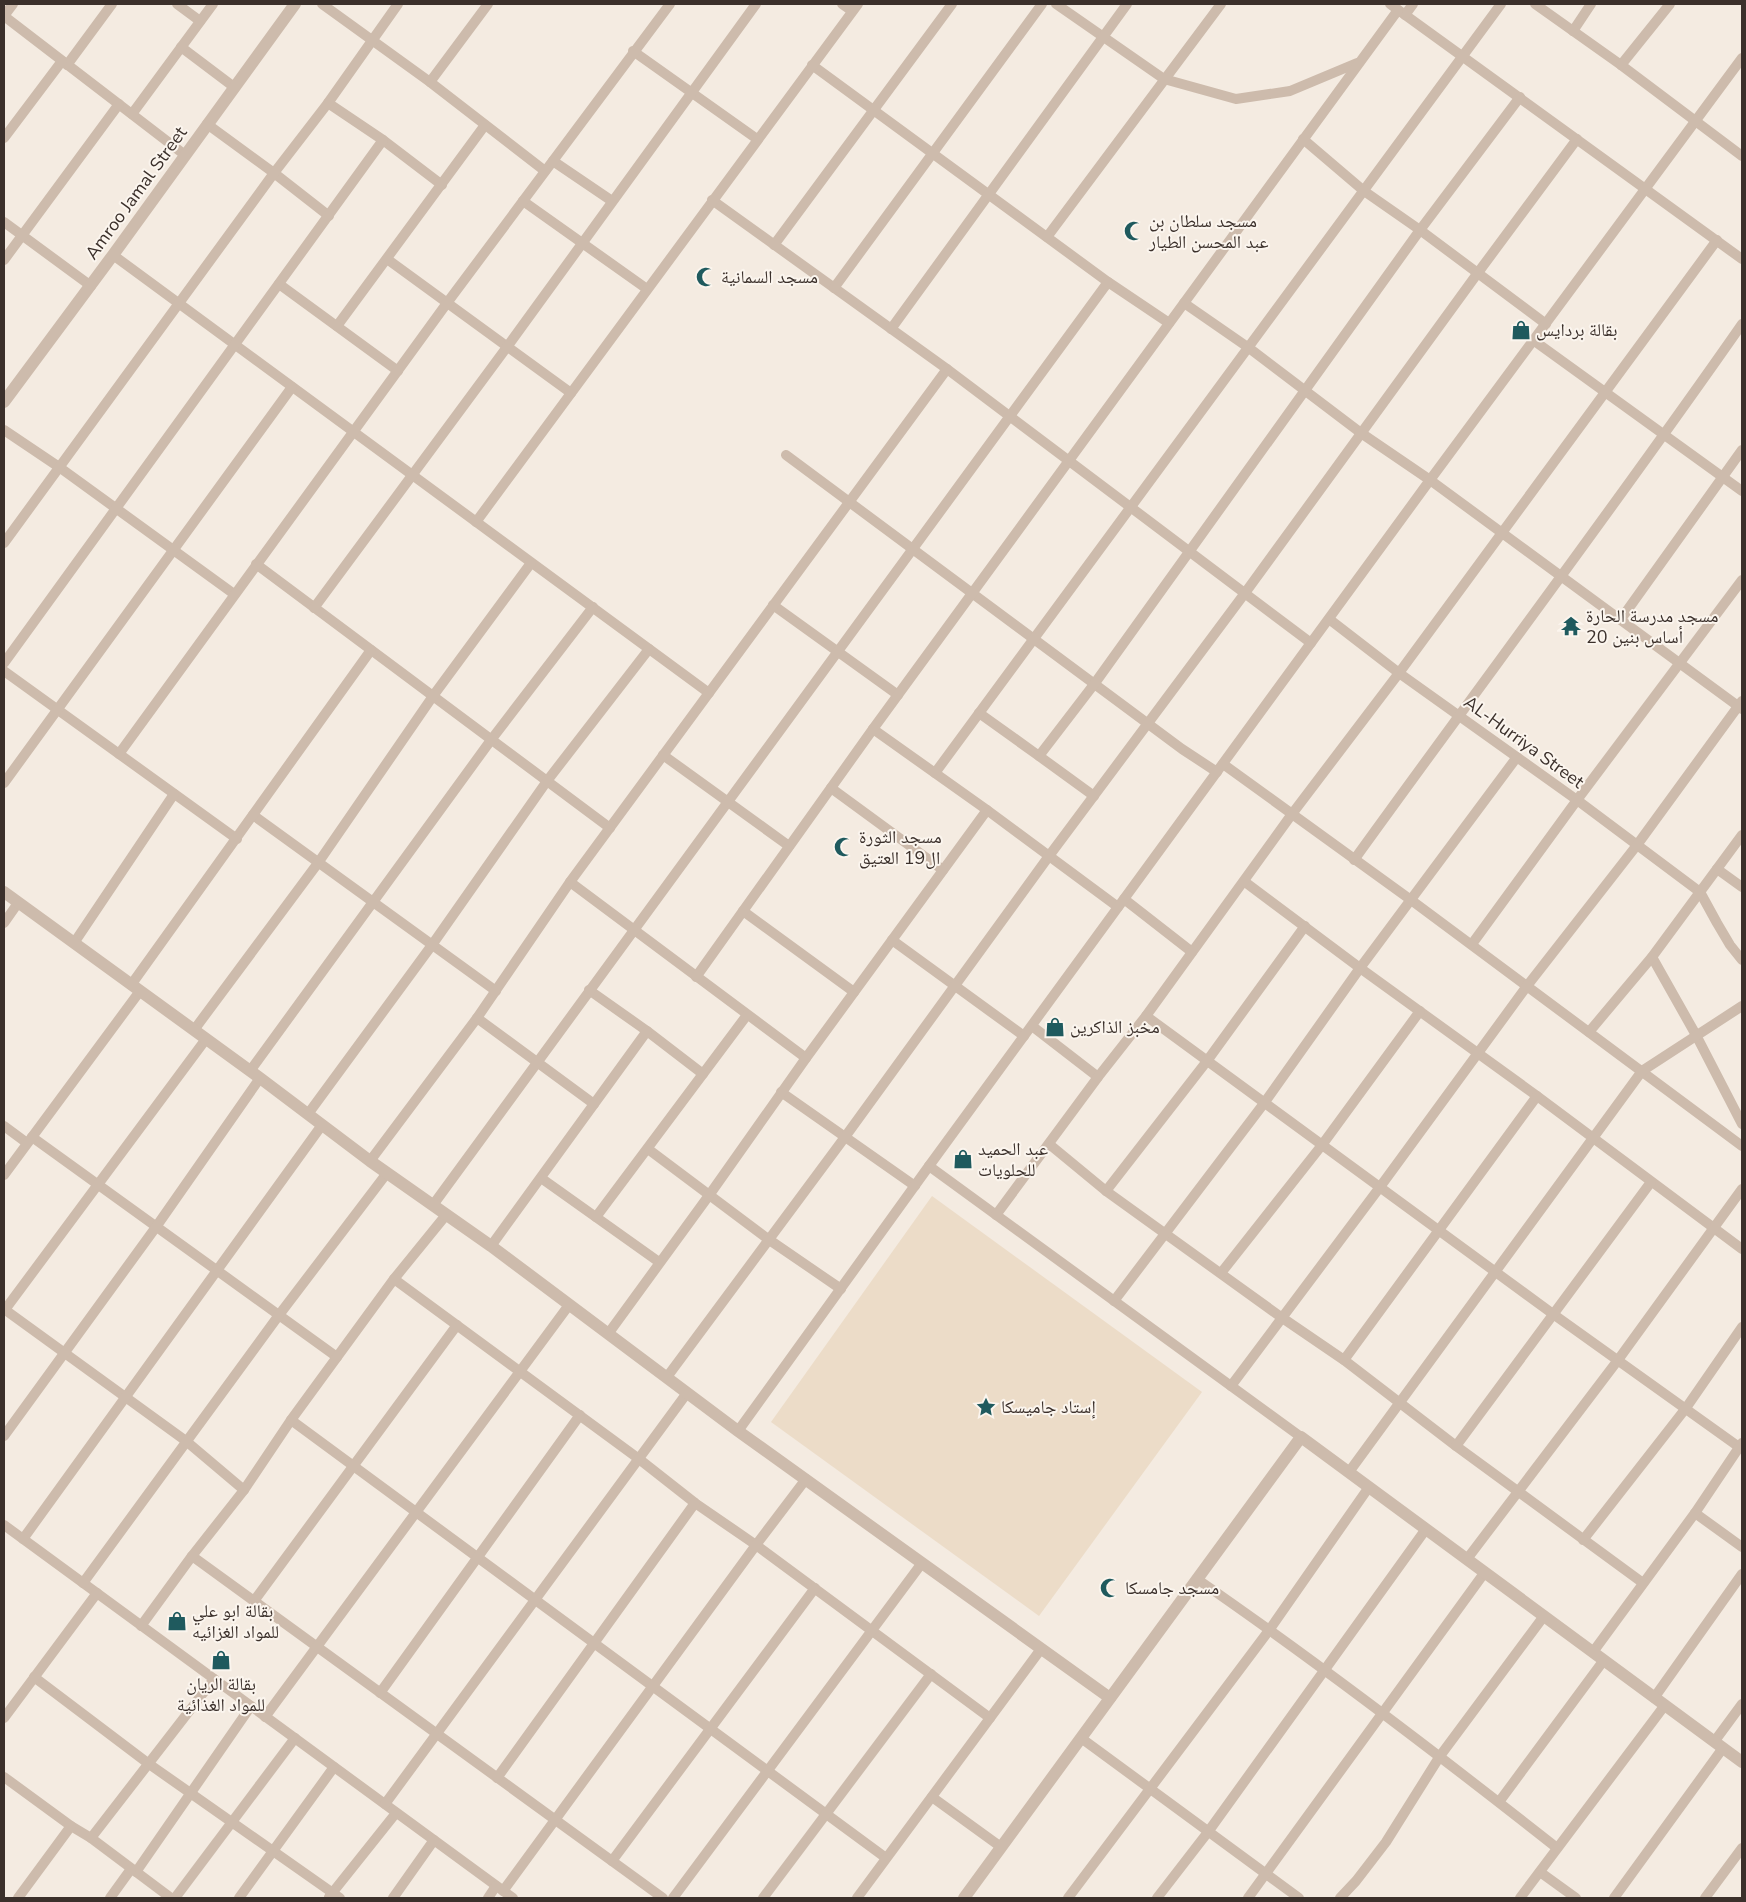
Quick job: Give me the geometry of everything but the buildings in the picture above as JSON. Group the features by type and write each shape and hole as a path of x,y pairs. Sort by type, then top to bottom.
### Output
{"street":[{"path":"13,4 4,16 186,155"},
{"path":"4,138 112,4"},
{"path":"177,4 200,22"},
{"path":"132,114 213,4"},
{"name":"Amroo Jamal Street","path":"4,402 91,286 295,4"},
{"path":"322,4 430,82 545,171"},
{"path":"4,543 274,173 328,103 398,4"},
{"path":"430,82 488,4"},
{"path":"119,754 447,303 670,4"},
{"path":"314,608 507,347 756,4"},
{"path":"476,522 855,8 842,4"},
{"path":"774,245 952,4"},
{"path":"834,288 1042,4"},
{"path":"1056,4 1164,79 1236,99 1290,91 1359,63"},
{"path":"891,329 1127,4"},
{"path":"1047,237 1221,4"},
{"path":"1390,4 1742,259"},
{"path":"696,977 972,592 1359,63 1402,12 1413,4"},
{"path":"935,773 1464,57 1501,4"},
{"path":"1535,4 1621,65 1742,156"},
{"path":"1573,31 1591,4"},
{"path":"1621,65 1670,4"},
{"path":"181,47 234,87"},
{"path":"633,52 758,139"},
{"path":"738,1431 1430,480 1742,58"},
{"path":"812,65 1108,282 1169,323"},
{"path":"1038,756 1095,683 1420,230 1520,97"},
{"path":"328,103 383,140 442,185"},
{"path":"4,260 119,104"},
{"path":"207,124 274,173 328,216"},
{"path":"337,326 485,124"},
{"path":"1304,139 1364,190 1546,324"},
{"path":"667,1377 1577,139"},
{"path":"4,663 383,140"},
{"path":"553,161 612,201"},
{"path":"524,200 647,289"},
{"path":"712,200 947,369 1311,643"},
{"path":"4,222 91,286"},
{"path":"996,1215 1098,1076 1146,1016 1245,882 1292,814 1399,673 1717,240"},
{"path":"113,255 709,693"},
{"path":"387,259 570,392"},
{"path":"433,1205 1108,282"},
{"path":"279,284 398,371"},
{"path":"1184,303 1249,348 1361,433 1430,480 1680,664 1741,705 1637,845 1527,986 1231,1386"},
{"path":"1354,860 1665,435 1742,324"},
{"path":"1533,340 1742,491"},
{"path":"370,1160 496,991 570,882 947,369"},
{"path":"4,783 292,387"},
{"path":"4,430 60,467 234,594"},
{"path":"1621,619 1742,450"},
{"path":"786,455 1148,723 1292,814 1472,944 1742,1146"},
{"path":"194,1030 318,863 433,696 532,562"},
{"path":"256,564 610,828"},
{"path":"1472,944 1742,580"},
{"path":"774,605 898,695"},
{"path":"4,1436 156,1226 372,902 592,607"},
{"name":"AL-Hurriya Street","path":"1329,619 1399,673 1577,800 1700,892"},
{"path":"308,1114 432,945 547,781 649,649"},
{"path":"4,1175 136,988 236,839 371,650"},
{"path":"4,671 236,839"},
{"path":"979,713 1094,796"},
{"path":"873,729 1049,856 1192,952"},
{"path":"663,755 790,846"},
{"path":"1114,1301 1266,1102 1360,968 1517,757"},
{"path":"831,788 943,870"},
{"path":"74,943 174,794"},
{"path":"608,1334 987,810"},
{"path":"253,815 496,991"},
{"path":"1590,1032 1652,957 1742,835"},
{"path":"1717,869 1742,887"},
{"path":"570,882 806,1058"},
{"path":"1245,882 1594,1138 1742,1250"},
{"path":"4,892 387,1173 491,1246 738,1431 1110,1698"},
{"path":"1700,892 1730,945 1742,960"},
{"path":"4,923 18,903"},
{"path":"743,911 854,992"},
{"path":"1106,1191 1207,1061 1305,926"},
{"path":"892,940 1024,1036"},
{"path":"1652,957 1696,1035 1742,1124"},
{"path":"589,990 703,1074"},
{"path":"1349,1472 1642,1071 1738,1008 1742,998"},
{"path":"1221,1273 1322,1145 1420,1011"},
{"path":"596,1217 747,1014"},
{"path":"1146,1016 1266,1102 1496,1273 1740,1445 1695,1513 1643,1582 1599,1656 1499,1802"},
{"path":"476,1018 594,1104"},
{"path":"1032,1026 1098,1076"},
{"path":"491,1246 647,1031"},
{"path":"206,1039 4,1310 186,1441 244,1490"},
{"path":"782,1092 915,1186"},
{"path":"1344,1360 1537,1096"},
{"path":"23,1539 322,1125"},
{"path":"4,1126 30,1140 98,1184 337,1357"},
{"path":"1049,1144 1106,1191 1344,1360 1456,1446 1643,1582"},
{"path":"648,1149 768,1239 840,1289"},
{"path":"929,1166 1349,1472 1742,1762"},
{"path":"83,1583 279,1315 387,1173"},
{"path":"541,1178 659,1262"},
{"path":"1456,1446 1650,1182"},
{"path":"1467,1559 1618,1360 1742,1189"},
{"path":"141,1626 192,1556 244,1490 291,1420 394,1279 446,1215"},
{"path":"394,1279 520,1370 695,1503 756,1545 990,1718"},
{"path":"265,1717 569,1305"},
{"path":"254,1601 457,1324"},
{"path":"1584,1540 1686,1408 1742,1327"},
{"path":"385,1804 687,1393"},
{"path":"380,1693 580,1415"},
{"path":"291,1420 886,1858"},
{"path":"964,1898 1301,1437"},
{"path":"488,1898 500,1888 555,1820 806,1479"},
{"path":"1068,1898 1270,1629 1369,1487"},
{"path":"497,1778 695,1503"},
{"path":"1695,1513 1742,1547"},
{"path":"4,1525 513,1898"},
{"path":"1158,1898 1208,1832 1426,1529"},
{"path":"192,1556 662,1898"},
{"path":"673,1898 922,1563"},
{"path":"1248,1898 1485,1572"},
{"path":"1520,1898 1659,1701 1742,1574"},
{"path":"1197,1579 1270,1629 1440,1756 1557,1848"},
{"path":"612,1862 815,1588"},
{"path":"4,1718 97,1593"},
{"path":"1340,1898 1356,1881 1386,1842 1440,1756 1544,1616"},
{"path":"857,1898 1041,1649"},
{"path":"763,1898 931,1674"},
{"path":"34,1677 149,1764 232,1821 334,1896 396,1813"},
{"path":"91,1838 214,1679"},
{"path":"1614,1898 1719,1745 1742,1704"},
{"path":"110,1898 133,1871 251,1706"},
{"path":"5,1781 91,1838 133,1871 173,1898 295,1738"},
{"path":"1081,1738 1299,1898"},
{"path":"239,1898 334,1767"},
{"path":"932,1797 1001,1847"},
{"path":"18,1898 71,1826"},
{"path":"392,1898 434,1840"},
{"path":"1705,1898 1742,1848"},
{"path":"1540,1872 1576,1898"}],"shaded area":[{"name":"إستاد جاميسكا","path":"932,1196 1202,1392 1039,1616 771,1422"}],"place":[{"name":"مسجد سلطان بن عبد المحسن الطيار","path":"1134,231"},
{"name":"مسجد السمانية","path":"706,277"},
{"name":"بقالة بردايس","path":"1521,330"},
{"name":"مسجد مدرسة الحارة 20 أساس بنين","path":"1571,626"},
{"name":"مسجد الثورة ال19 العتيق","path":"844,847"},
{"name":"مخبز الذاكرين","path":"1055,1027"},
{"name":"عبد الحميد للحلويات","path":"963,1159"},
{"name":"إستاد جاميسكا","path":"986,1407"},
{"name":"مسجد جامسكا","path":"1110,1588"},
{"name":"بقالة ابو علي للمواد الغزائيه","path":"177,1621"},
{"name":"بقالة الريان للمواد الغذائية","path":"221,1660"}]}
